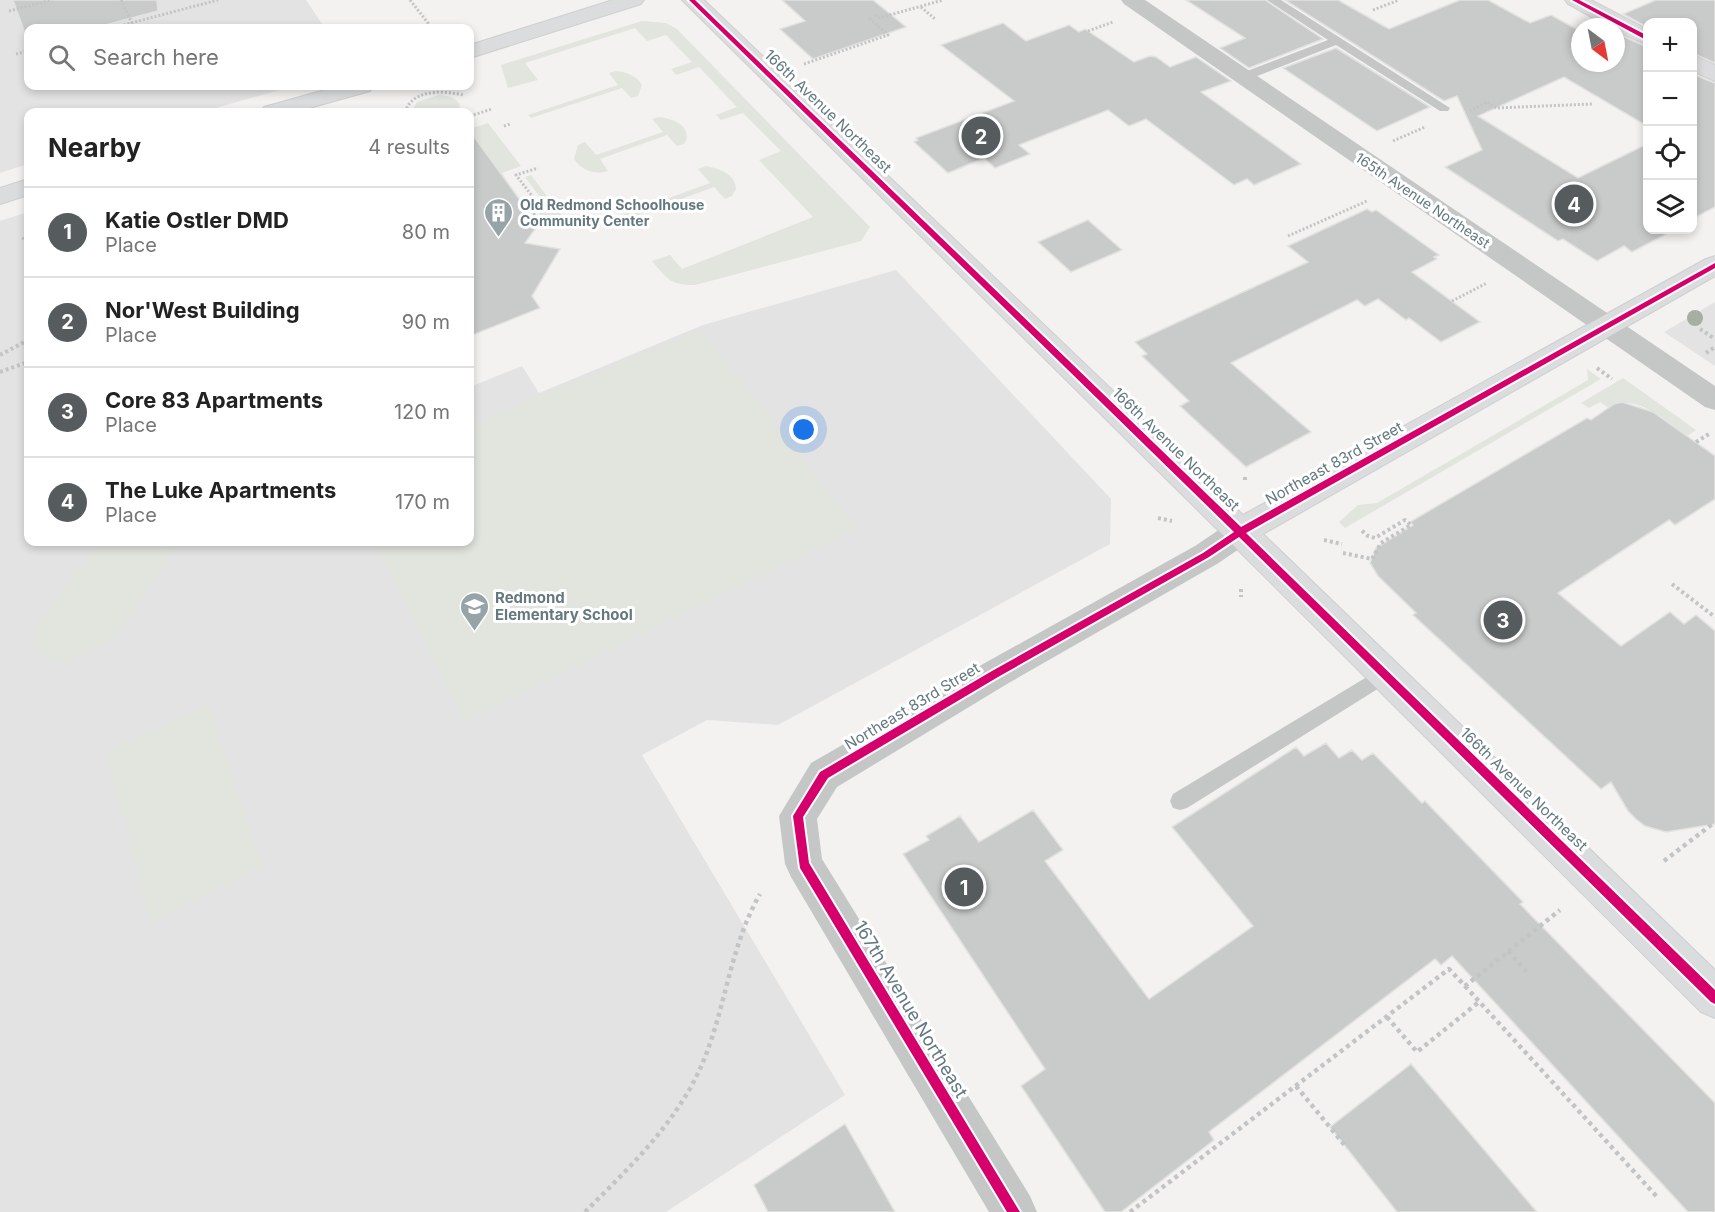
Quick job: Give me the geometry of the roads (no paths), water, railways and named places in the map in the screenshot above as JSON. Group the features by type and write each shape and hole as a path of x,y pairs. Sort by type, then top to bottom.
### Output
{"street":[{"path":"474,51 634,0"},
{"name":"166th Avenue Northeast","path":"692,0 1240,532 1715,998"},
{"name":"165th Avenue Northeast","path":"1131,0 1609,325 1715,400"},
{"path":"1575,0 1643,37"},
{"path":"1697,65 1715,74"},
{"path":"286,108 348,90"},
{"path":"0,196 24,188"},
{"name":"Northeast 83rd Street","path":"798,816 824,775 995,674 1206,555 1240,532 1715,265"},
{"name":"167th Avenue Northeast","path":"798,816 804,864 1014,1212"}],"lane":[{"path":"1274,0 1444,108"},
{"path":"1243,77 1337,40"},
{"path":"1180,801 1385,674"}],"place":[{"name":"Nor'West Building","path":"981,136"},
{"name":"The Luke Apartments","path":"1574,204"},
{"name":"Old Redmond Schoolhouse Community Center","path":"499,238"},
{"name":"Core 83 Apartments","path":"1503,620"},
{"name":"Redmond Elementary School","path":"474,632"},
{"name":"Katie Ostler DMD","path":"964,887"}]}
